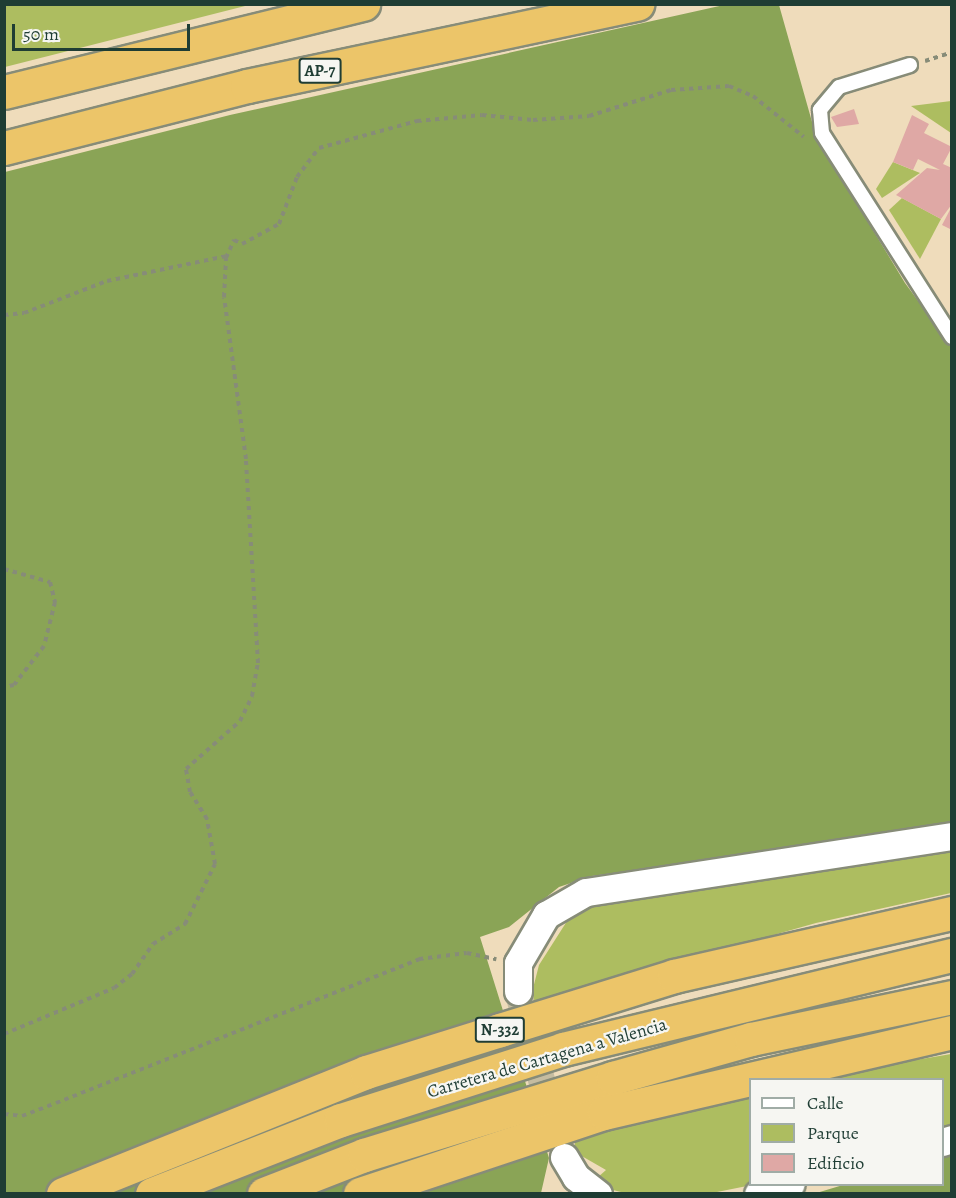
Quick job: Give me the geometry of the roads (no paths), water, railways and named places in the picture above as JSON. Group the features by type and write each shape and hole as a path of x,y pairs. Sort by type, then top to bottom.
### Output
{"highway":[{"path":"4,92 363,4"},
{"name":"AP-7","path":"4,148 248,86 637,4"},
{"name":"N-332","path":"63,1194 366,1072 674,976 951,913"},
{"name":"Carretera de Cartagena a Valencia","path":"152,1194 341,1120 563,1049 951,955"},
{"name":"Carretera de Cartagena a Valencia","path":"264,1194 364,1155 625,1074 751,1039 951,997"},
{"path":"754,1078 951,1032"},
{"path":"360,1194 604,1113 749,1079"}],"street":[{"path":"518,991 518,963 546,915 586,892 951,836"},
{"path":"564,1157 576,1177 598,1194"},
{"path":"758,1194 786,1186"}],"lane":[{"path":"910,65 839,87 826,97 820,110 822,133 951,337"}],"tunnel":[{"path":"518,991 552,1119"}]}
